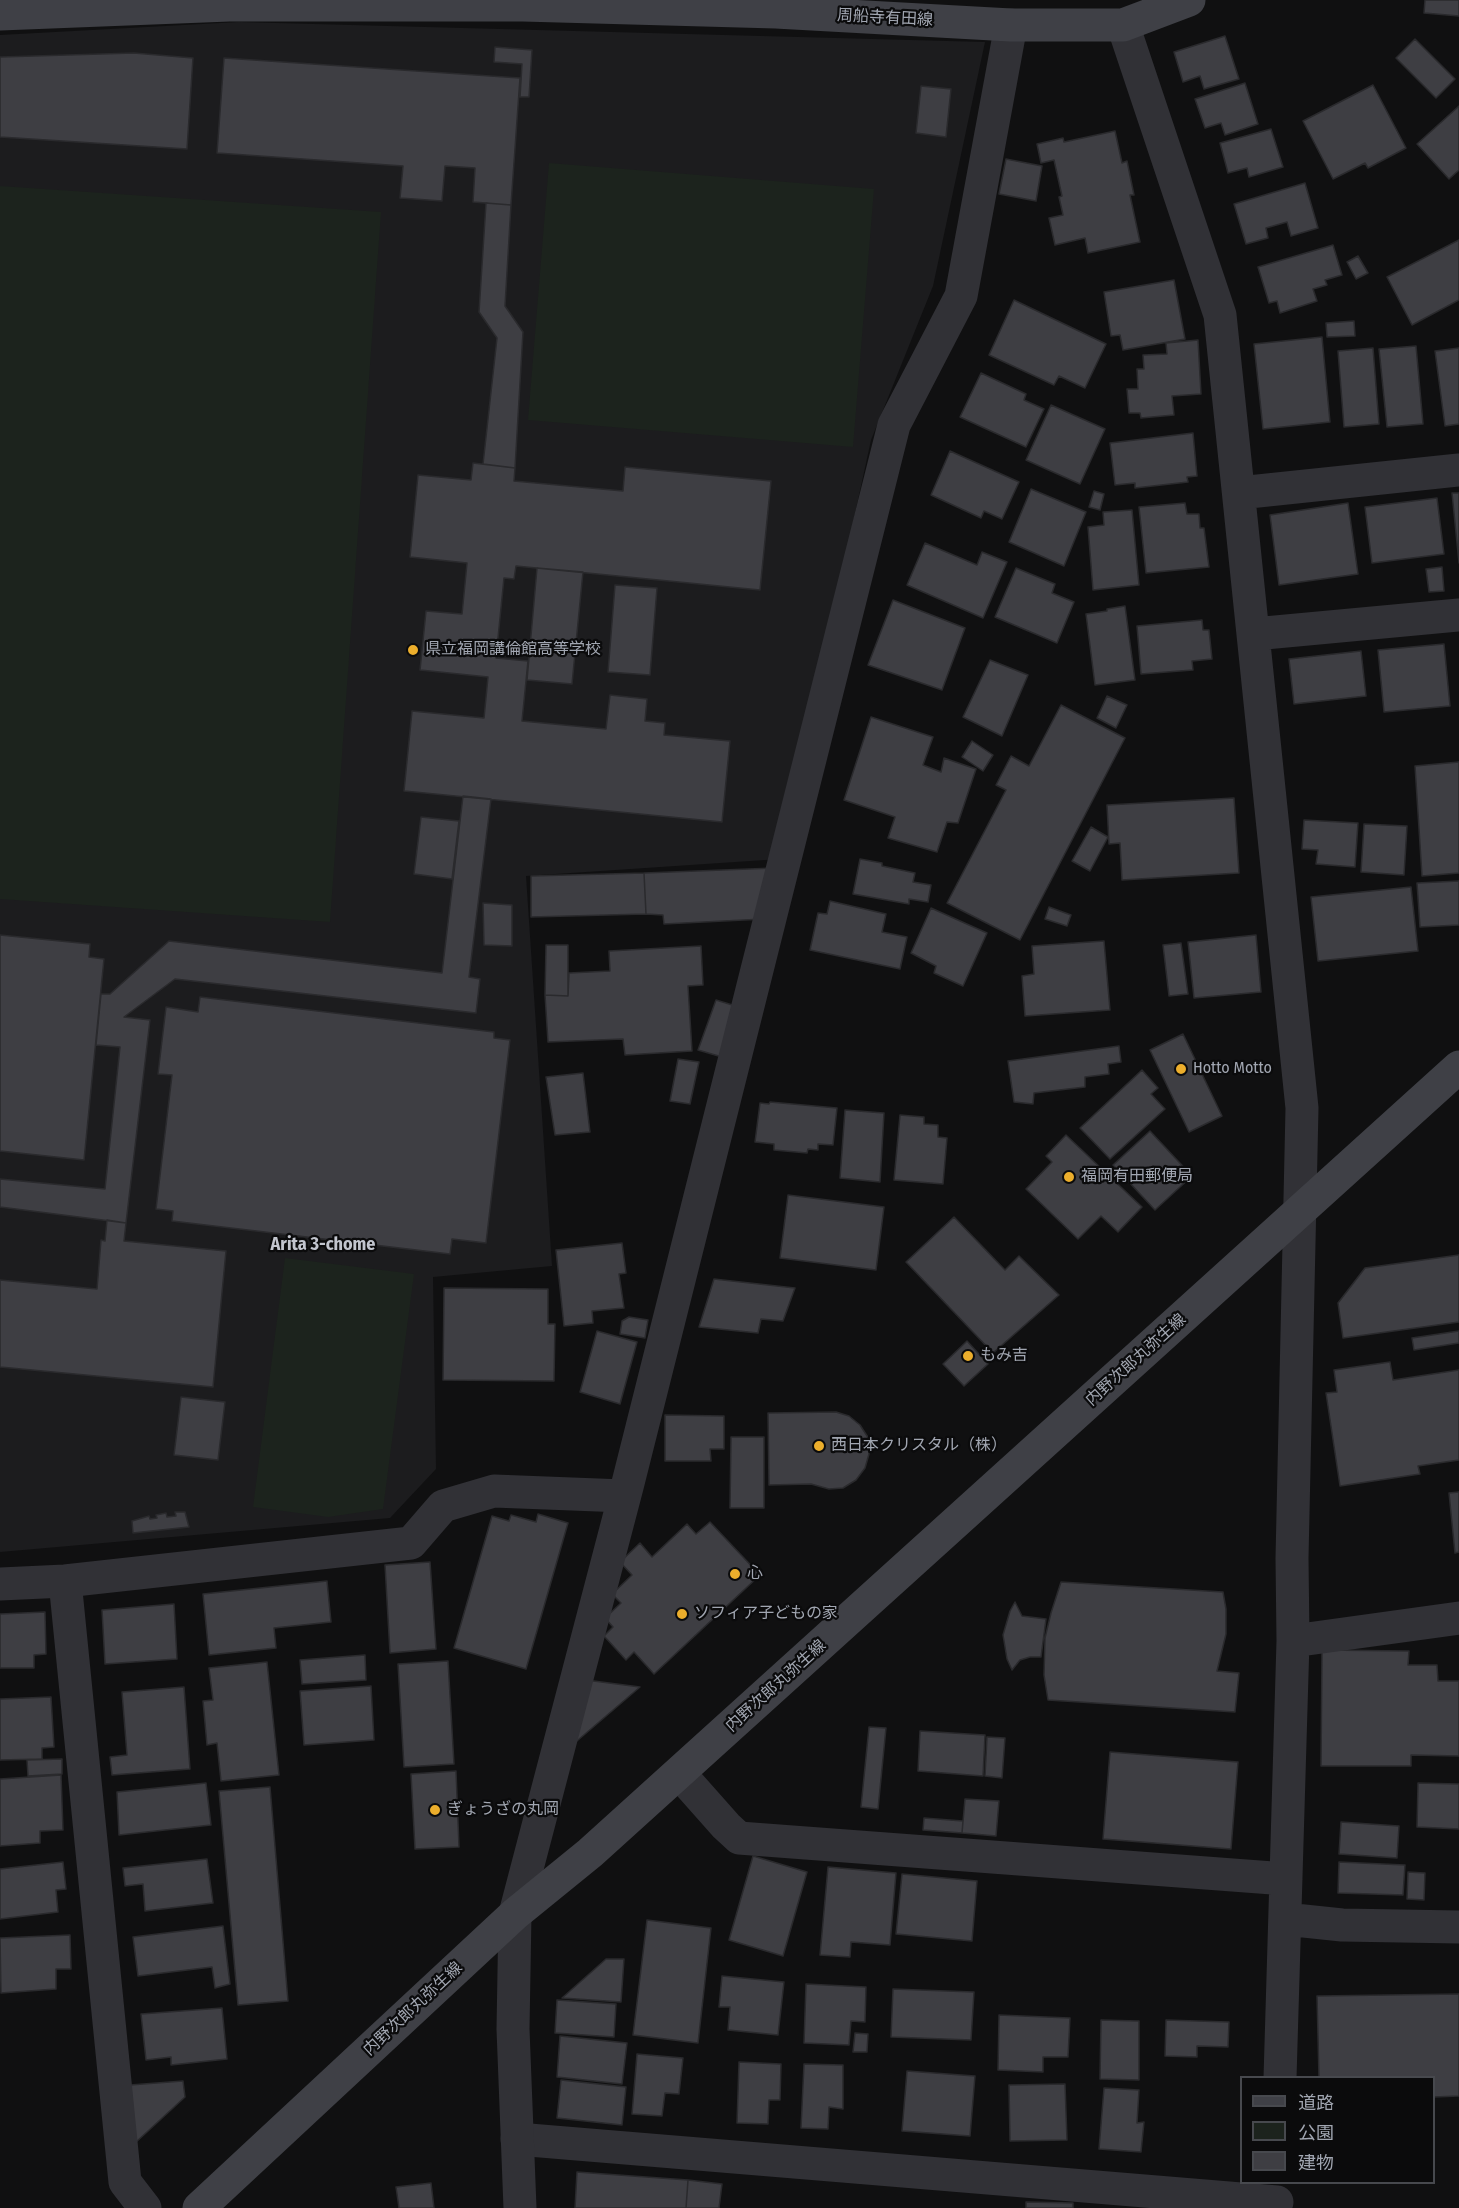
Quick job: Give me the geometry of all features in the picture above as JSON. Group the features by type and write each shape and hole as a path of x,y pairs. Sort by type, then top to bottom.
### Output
{"main road":[{"name":"周船寺有田線","path":"0,14 229,3 777,6 1011,25 1123,25 1189,0"},
{"name":"内野次郎丸弥生線","path":"199,2208 515,1914 590,1853 1459,1067"}],"street":[{"path":"520,2208 513,2029 515,1914 624,1497 894,425 961,296 1011,25"},
{"path":"1123,25 1220,315 1302,1108 1292,1558 1293,1641 1280,2076"},
{"path":"1239,493 1459,470"},
{"path":"1254,634 1459,615"},
{"path":"0,1584 65,1581 411,1542 443,1506 494,1491 624,1497"},
{"path":"65,1581 125,2182 145,2208"},
{"path":"1293,1641 1459,1618"},
{"path":"679,1773 739,1838 1286,1879"},
{"path":"1285,1919 1342,1925 1459,1927"},
{"path":"517,2139 1277,2197"}],"shaded area":[{"name":"県立福岡講倫館高等学校","path":"239,22 985,42 933,286 871,440 780,859 526,876 552,1266 433,1277 436,1469 390,1518 0,1552 0,35"}],"green space":[{"path":"549,163 874,189 853,447 528,420"},
{"path":"0,186 381,212 330,922 0,899"},
{"path":"285,1258 414,1274 383,1509 328,1517 253,1507"}],"building":[{"path":"1425,0 1459,0 1459,16 1424,13"},
{"path":"1225,36 1239,79 1204,89 1200,76 1183,82 1174,52"},
{"path":"1415,39 1455,79 1436,98 1396,58"},
{"path":"495,47 532,50 529,97 520,97 522,64 494,62"},
{"path":"134,53 193,58 187,149 0,137 0,57"},
{"path":"224,58 520,78 511,205 473,202 475,168 445,166 442,201 400,198 403,166 217,153"},
{"path":"1245,83 1258,124 1225,135 1221,123 1205,128 1195,99"},
{"path":"1373,85 1406,148 1368,168 1365,163 1333,179 1303,121"},
{"path":"921,86 951,89 946,137 916,133"},
{"path":"1459,106 1459,170 1449,179 1417,144"},
{"path":"1271,129 1283,167 1249,177 1247,168 1228,173 1220,143"},
{"path":"1115,131 1122,163 1127,161 1134,195 1130,195 1140,242 1088,253 1085,238 1055,245 1049,218 1063,215 1059,197 1062,196 1054,160 1041,163 1037,144 1063,138 1064,142"},
{"path":"1006,159 1042,166 1036,201 999,194"},
{"path":"1305,183 1318,228 1291,236 1287,222 1266,228 1268,238 1246,244 1234,204"},
{"path":"486,203 511,205 505,306 523,332 515,468 483,464 497,338 479,312"},
{"path":"1459,240 1459,300 1412,325 1387,277"},
{"path":"1333,245 1342,275 1325,280 1327,285 1313,289 1317,301 1280,313 1277,301 1269,303 1258,267"},
{"path":"1358,256 1368,273 1356,279 1347,262"},
{"path":"1174,280 1185,339 1123,350 1120,335 1111,336 1104,292"},
{"path":"1014,300 1106,344 1085,388 1059,376 1054,385 989,355"},
{"path":"1354,321 1355,336 1327,337 1326,323"},
{"path":"1322,337 1330,422 1263,429 1254,344"},
{"path":"1198,340 1201,394 1172,396 1174,415 1141,418 1140,413 1129,413 1127,389 1138,389 1137,369 1144,369 1143,355 1167,354 1166,343"},
{"path":"1416,346 1423,424 1387,427 1379,349"},
{"path":"1373,348 1379,424 1344,427 1338,351"},
{"path":"1459,348 1459,424 1445,426 1435,351"},
{"path":"981,373 1026,394 1024,400 1044,409 1026,447 960,417"},
{"path":"1051,405 1105,429 1080,484 1026,460"},
{"path":"1193,433 1197,476 1187,477 1188,482 1135,488 1135,483 1115,485 1110,443"},
{"path":"950,451 1019,482 1002,519 984,511 981,518 931,495"},
{"path":"473,463 515,468 514,481 623,491 625,467 771,481 760,590 516,566 514,579 504,578 496,658 528,661 522,721 606,729 610,695 647,699 645,721 665,723 664,735 730,741 722,822 404,791 412,711 484,718 488,677 420,670 426,611 462,614 467,563 410,557 418,475 471,480"},
{"path":"1031,489 1086,512 1064,566 1009,542"},
{"path":"1094,491 1104,494 1100,510 1089,507"},
{"path":"1452,493 1459,493 1459,563"},
{"path":"1437,498 1444,554 1372,563 1365,507"},
{"path":"1185,503 1187,514 1199,514 1200,528 1204,528 1209,567 1146,573 1139,507"},
{"path":"1348,503 1358,574 1279,585 1270,515"},
{"path":"1132,510 1139,585 1093,590 1088,527 1104,525 1103,512"},
{"path":"925,543 977,565 982,552 1007,562 983,618 907,585"},
{"path":"1442,567 1444,591 1429,592 1426,569"},
{"path":"537,568 583,572 572,684 527,680"},
{"path":"1016,568 1055,584 1052,593 1074,602 1057,643 995,617"},
{"path":"615,585 657,588 650,675 608,672"},
{"path":"893,600 965,628 942,690 868,665"},
{"path":"1125,606 1135,680 1095,685 1086,614"},
{"path":"1202,620 1203,630 1209,630 1212,659 1192,661 1193,670 1141,674 1137,626"},
{"path":"1444,644 1450,706 1384,712 1378,650"},
{"path":"1361,651 1366,696 1294,704 1289,659"},
{"path":"990,660 1028,675 1002,736 963,717"},
{"path":"1107,696 1127,705 1116,728 1097,718"},
{"path":"1061,705 1125,738 1020,940 947,903 1006,790 996,785 1011,756 1029,766"},
{"path":"871,717 933,737 923,765 941,772 944,758 976,769 958,823 947,822 937,852 888,838 895,817 844,800"},
{"path":"972,741 993,755 983,771 962,757"},
{"path":"1459,762 1459,873 1422,876 1415,766"},
{"path":"463,796 491,799 469,977 480,979 476,1013 175,979 124,1017 150,1020 126,1223 0,1207 0,1179 105,1189 120,1047 96,1045 101,994 110,994 169,941 442,973"},
{"path":"1234,798 1239,873 1122,880 1120,843 1109,844 1107,805"},
{"path":"421,817 459,821 452,879 414,874"},
{"path":"1304,820 1358,823 1355,867 1316,864 1318,850 1302,849"},
{"path":"1364,824 1407,826 1404,875 1361,872"},
{"path":"1091,827 1108,837 1090,871 1072,861"},
{"path":"860,859 915,873 913,882 931,885 928,902 909,899 909,904 853,894"},
{"path":"775,868 764,919 664,924 663,915 646,914 644,873"},
{"path":"644,873 646,914 531,917 531,876"},
{"path":"1459,881 1459,925 1420,927 1417,883"},
{"path":"1411,887 1418,951 1318,961 1311,897"},
{"path":"830,901 886,914 882,932 907,937 900,969 810,950 818,913 827,914"},
{"path":"483,903 512,905 512,946 484,945"},
{"path":"1049,907 1071,915 1067,926 1045,919"},
{"path":"931,908 987,933 963,986 934,973 936,966 911,953"},
{"path":"0,935 90,944 89,957 104,959 84,1160 0,1151"},
{"path":"1256,935 1261,992 1194,998 1188,942"},
{"path":"1104,941 1110,1010 1025,1016 1022,976 1034,974 1032,946"},
{"path":"1181,943 1188,994 1169,996 1163,945"},
{"path":"546,945 568,945 568,996 545,995"},
{"path":"701,946 703,985 688,986 692,1051 625,1055 623,1039 548,1042 545,995 568,996 569,973 610,971 609,951"},
{"path":"200,997 494,1032 494,1038 510,1040 486,1243 452,1239 450,1254 172,1221 173,1211 156,1209 172,1075 158,1074 166,1007 198,1012"},
{"path":"716,1000 739,1007 722,1057 698,1050"},
{"path":"1183,1034 1222,1116 1189,1132 1150,1050"},
{"path":"1119,1046 1121,1062 1108,1064 1109,1074 1085,1077 1085,1087 1034,1093 1033,1104 1014,1102 1008,1061"},
{"path":"678,1059 699,1062 690,1104 670,1101"},
{"path":"1142,1070 1158,1088 1151,1094 1165,1109 1110,1159 1080,1128"},
{"path":"583,1073 590,1132 555,1135 546,1077"},
{"path":"770,1102 837,1108 833,1145 818,1144 818,1150 808,1149 807,1153 774,1150 774,1144 755,1142 760,1103 769,1104"},
{"path":"845,1110 884,1113 880,1182 840,1178"},
{"path":"900,1115 924,1117 924,1124 938,1125 938,1137 947,1138 943,1184 894,1180"},
{"path":"1150,1131 1192,1176 1155,1210 1113,1165"},
{"path":"1066,1135 1142,1207 1118,1232 1101,1216 1078,1239 1026,1189 1052,1162 1046,1156"},
{"path":"788,1195 884,1207 876,1270 780,1258"},
{"path":"954,1217 1005,1270 1019,1256 1059,1295 993,1353 906,1262"},
{"path":"107,1220 126,1223 124,1241 226,1251 213,1387 0,1367 0,1280 97,1289 101,1240 105,1241"},
{"path":"622,1243 626,1273 619,1274 624,1308 592,1311 593,1323 564,1326 556,1250"},
{"path":"1459,1255 1459,1322 1343,1338 1338,1303 1365,1268"},
{"path":"714,1279 795,1288 783,1321 761,1319 758,1333 699,1327"},
{"path":"444,1288 548,1289 548,1324 555,1324 554,1381 443,1380"},
{"path":"629,1317 648,1320 645,1338 620,1334 622,1321"},
{"path":"597,1331 637,1342 620,1404 580,1392"},
{"path":"1459,1331 1459,1343 1414,1350 1412,1338"},
{"path":"967,1341 988,1364 964,1386 943,1364"},
{"path":"1390,1362 1393,1380 1459,1370 1459,1460 1418,1466 1420,1474 1340,1486 1326,1393 1337,1392 1334,1370"},
{"path":"181,1397 225,1402 218,1460 174,1455"},
{"name":"西日本クリスタル（株）","path":"836,1412 849,1416 860,1425 869,1439 869,1454 865,1468 856,1480 843,1488 829,1489 811,1484 769,1485 768,1413"},
{"path":"665,1415 724,1416 724,1449 710,1449 711,1461 665,1461"},
{"path":"731,1437 764,1437 764,1508 730,1508"},
{"path":"1459,1492 1459,1552 1455,1553 1449,1493"},
{"path":"175,1512 185,1512 189,1527 133,1533 132,1521 149,1516 150,1519 157,1518 156,1515 166,1513 167,1517 176,1516"},
{"path":"538,1514 568,1523 526,1669 454,1648 492,1516 509,1521 511,1515 536,1522"},
{"path":"710,1522 760,1575 654,1674 634,1652 626,1660 604,1636 613,1627 605,1618 621,1603 612,1594 632,1575 620,1562 640,1543 652,1557 687,1524 696,1534"},
{"path":"430,1562 436,1649 390,1653 385,1565"},
{"path":"327,1581 331,1622 274,1628 276,1648 209,1655 203,1594"},
{"path":"1061,1582 1223,1592 1226,1634 1217,1671 1239,1673 1235,1712 1048,1700 1044,1675 1045,1638"},
{"path":"1015,1602 1022,1616 1046,1619 1041,1657 1020,1660 1012,1670 1007,1659 1003,1635"},
{"path":"174,1604 177,1659 105,1664 102,1610"},
{"path":"45,1612 46,1654 34,1655 34,1668 0,1668 0,1614"},
{"path":"1322,1650 1409,1651 1408,1665 1437,1665 1438,1681 1459,1681 1459,1756 1411,1755 1411,1766 1321,1766"},
{"path":"365,1655 366,1680 302,1684 300,1660"},
{"path":"448,1661 454,1764 404,1767 398,1664"},
{"path":"267,1662 279,1775 221,1781 217,1743 207,1745 203,1701 213,1700 209,1668"},
{"path":"586,1680 640,1687 571,1746"},
{"path":"371,1686 374,1740 304,1745 300,1691"},
{"path":"184,1687 190,1769 112,1775 110,1757 127,1755 122,1692"},
{"path":"51,1697 54,1747 42,1748 42,1759 0,1760 0,1699"},
{"path":"869,1727 886,1728 878,1809 861,1807"},
{"path":"920,1731 985,1735 983,1776 918,1771"},
{"path":"987,1737 1005,1738 1002,1778 985,1776"},
{"path":"1110,1752 1238,1762 1231,1849 1103,1839"},
{"path":"62,1759 62,1774 28,1776 27,1760"},
{"name":"ぎょうざの丸岡","path":"456,1771 459,1847 415,1849 411,1774"},
{"path":"61,1775 63,1830 40,1831 40,1843 0,1846 0,1779"},
{"path":"206,1783 211,1825 119,1835 117,1792"},
{"path":"1418,1783 1459,1784 1459,1829 1417,1827"},
{"path":"270,1787 288,2001 238,2005 219,1791"},
{"path":"965,1799 999,1801 996,1836 962,1833"},
{"path":"924,1818 963,1821 962,1833 923,1830"},
{"path":"1341,1822 1399,1826 1397,1858 1339,1854"},
{"path":"753,1856 807,1872 783,1956 729,1940"},
{"path":"207,1859 213,1903 145,1911 143,1884 125,1886 123,1868"},
{"path":"63,1862 66,1889 56,1890 58,1912 0,1919 0,1869"},
{"path":"1339,1862 1405,1865 1403,1895 1338,1893"},
{"path":"828,1867 896,1873 890,1945 851,1942 850,1957 820,1955"},
{"path":"1408,1872 1425,1873 1424,1900 1407,1899"},
{"path":"902,1874 977,1881 972,1941 896,1934"},
{"path":"647,1920 711,1928 698,2043 633,2035"},
{"path":"223,1926 230,1984 215,1988 212,1967 138,1976 133,1937"},
{"path":"70,1935 71,1969 56,1969 56,1989 1,1993 0,1938"},
{"path":"606,1959 624,1959 621,2002 562,1998"},
{"path":"722,1976 784,1982 778,2035 728,2030 730,2007 719,2007"},
{"path":"806,1984 866,1987 865,2022 851,2021 849,2045 804,2043"},
{"path":"893,1989 974,1992 971,2040 891,2037"},
{"path":"1459,1994 1459,2096 1435,2097 1435,2076 1319,2076 1317,1996"},
{"path":"557,2000 616,2004 614,2037 555,2033"},
{"path":"222,2008 227,2059 171,2065 171,2057 146,2060 141,2014"},
{"path":"999,2015 1070,2018 1068,2057 1043,2057 1043,2072 998,2070"},
{"path":"1101,2020 1139,2021 1139,2080 1100,2079"},
{"path":"1166,2020 1229,2022 1228,2047 1197,2046 1197,2057 1165,2056"},
{"path":"855,2033 868,2034 867,2052 853,2052"},
{"path":"560,2036 627,2043 622,2084 557,2077"},
{"path":"637,2054 683,2058 679,2094 665,2093 662,2116 632,2114"},
{"path":"739,2062 781,2064 780,2100 769,2100 768,2124 737,2123"},
{"path":"804,2064 843,2065 843,2109 829,2107 828,2129 801,2128"},
{"path":"907,2071 975,2076 970,2136 902,2131"},
{"path":"561,2080 626,2087 622,2125 557,2118"},
{"path":"183,2081 185,2097 135,2143 130,2085"},
{"path":"1065,2084 1067,2140 1010,2141 1009,2085"},
{"path":"1104,2088 1139,2090 1137,2123 1144,2122 1141,2152 1099,2149"},
{"path":"577,2172 688,2180 686,2208 575,2208"},
{"path":"688,2180 722,2184 719,2208 686,2208"},
{"path":"431,2183 434,2208 399,2208 396,2187"},
{"path":"1026,2202 1073,2203 1073,2208 1026,2208"}],"place":[{"name":"県立福岡講倫館高等学校","path":"413,650"},
{"name":"Hotto Motto","path":"1181,1069"},
{"name":"福岡有田郵便局","path":"1069,1177"},
{"name":"もみ吉","path":"968,1356"},
{"name":"西日本クリスタル（株）","path":"819,1446"},
{"name":"心","path":"735,1574"},
{"name":"ソフィア子どもの家","path":"682,1614"},
{"name":"ぎょうざの丸岡","path":"435,1810"}],"district":[{"name":"Arita 3-chome","path":"323,1245"}]}
